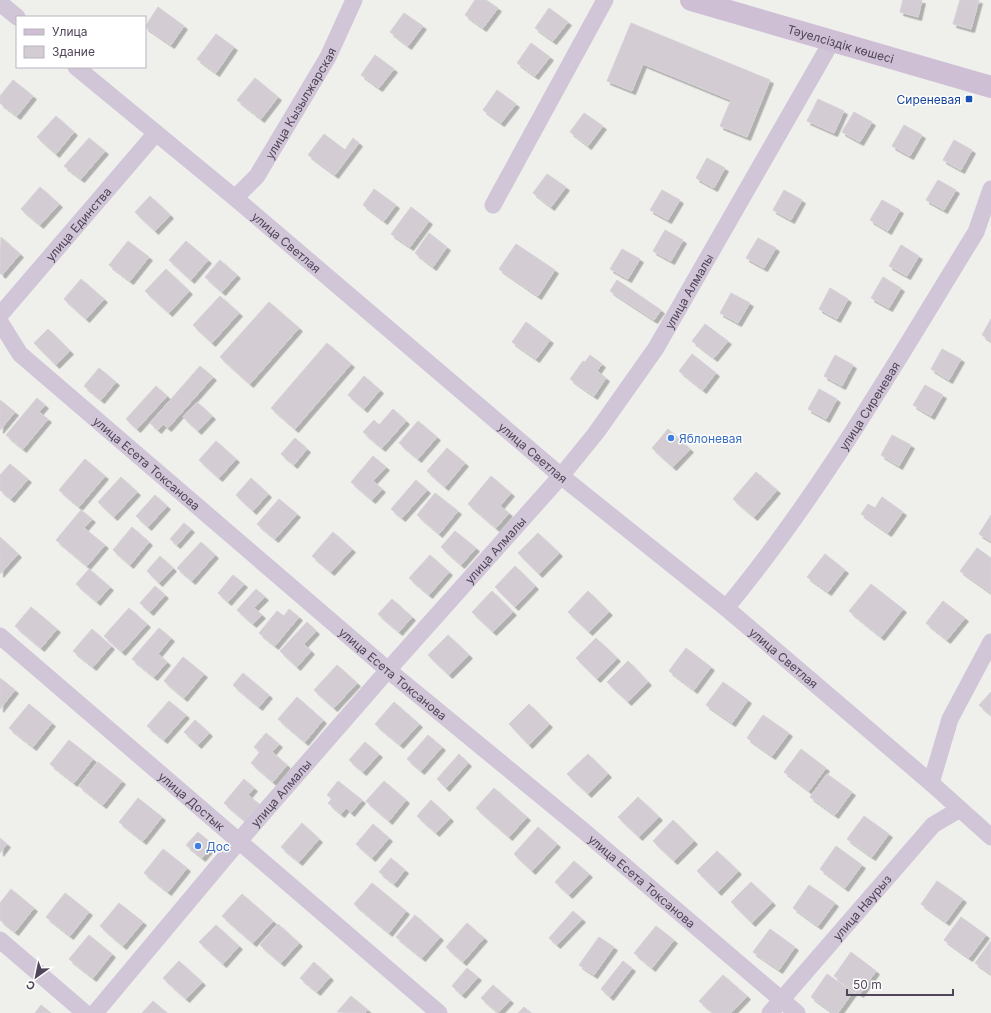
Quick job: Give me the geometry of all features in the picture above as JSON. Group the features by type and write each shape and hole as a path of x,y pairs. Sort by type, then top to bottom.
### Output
{"main road":[{"name":"Тәуелсіздік көшесі","path":"691,0 991,87"}],"street":[{"name":"улица Кызылжарская","path":"235,198 261,170 328,57 354,0"},
{"path":"493,205 605,0"},
{"path":"0,3 16,16"},
{"name":"улица Алмалы","path":"95,1013 239,841 388,670 561,476 596,433 656,348 832,41"},
{"name":"улица Светлая","path":"77,68 235,198 561,476 726,608 931,782 991,837"},
{"name":"улица Единства","path":"0,315 156,133"},
{"name":"улица Сиреневая","path":"726,608 760,567 830,468 976,232 991,190"},
{"name":"улица Есета Токсанова","path":"0,322 20,354 388,670 585,832 797,1013"},
{"name":"улица Достык","path":"0,636 439,1013"},
{"path":"931,782 950,719 991,642"},
{"name":"улица Наурыз","path":"770,1013 933,825 960,809"},
{"path":"0,940 85,1013"}],"building":[{"path":"475,0 486,0 498,8 483,28 465,15"},
{"path":"903,0 922,0 918,17 900,12"},
{"path":"960,0 979,0 971,29 953,24"},
{"path":"158,7 184,26 171,45 146,28"},
{"path":"549,8 568,22 553,41 535,28"},
{"path":"404,13 423,26 408,46 390,32"},
{"path":"631,23 770,80 747,137 720,126 731,100 643,64 632,91 607,81"},
{"path":"216,34 234,47 216,73 197,59"},
{"path":"531,43 550,57 535,76 517,63"},
{"path":"375,55 394,69 379,88 361,75"},
{"path":"255,78 278,97 261,119 237,100"},
{"path":"13,80 33,96 17,116 0,103 0,96"},
{"path":"497,90 516,104 501,123 483,110"},
{"path":"818,99 844,111 834,133 807,121"},
{"path":"854,112 872,122 860,142 842,132"},
{"path":"584,113 603,126 588,146 570,132"},
{"path":"56,116 74,132 56,154 37,137"},
{"path":"904,125 922,135 910,156 892,146"},
{"path":"324,134 345,150 353,138 359,143 335,175 308,155"},
{"path":"89,138 105,151 81,179 64,166"},
{"path":"954,140 972,150 961,170 943,160"},
{"path":"707,158 725,168 714,188 696,178"},
{"path":"547,174 566,187 551,207 533,193"},
{"path":"938,180 956,190 944,210 926,200"},
{"path":"40,187 59,204 40,225 21,209"},
{"path":"374,189 396,205 384,221 363,205"},
{"path":"662,190 680,200 668,220 650,210"},
{"path":"784,190 802,200 791,220 773,210"},
{"path":"150,196 170,215 155,231 135,212"},
{"path":"882,200 900,210 888,231 870,220"},
{"path":"411,207 429,221 410,247 391,234"},
{"path":"665,230 683,240 671,261 653,251"},
{"path":"429,233 447,247 433,267 415,253"},
{"path":"1,237 20,254 2,275 0,273"},
{"path":"758,238 776,248 764,268 746,258"},
{"path":"128,241 149,257 130,281 109,265"},
{"path":"186,241 208,260 191,280 169,260"},
{"path":"516,244 555,270 538,296 499,269"},
{"path":"901,245 919,256 907,276 889,266"},
{"path":"622,249 640,259 628,279 610,269"},
{"path":"220,260 237,275 222,292 205,277"},
{"path":"166,269 189,291 169,313 145,291"},
{"path":"883,277 901,288 889,308 871,298"},
{"path":"81,279 104,299 86,319 64,299"},
{"path":"617,280 661,310 654,320 610,291"},
{"path":"830,288 848,299 837,319 819,309"},
{"path":"731,293 750,303 738,323 720,313"},
{"path":"220,296 239,313 212,343 193,325"},
{"path":"269,302 299,328 250,384 220,357"},
{"path":"991,319 991,341 982,335"},
{"path":"526,322 550,340 536,359 512,342"},
{"path":"705,324 728,341 714,358 692,341"},
{"path":"48,329 70,351 56,365 34,343"},
{"path":"327,343 351,364 295,429 271,408"},
{"path":"942,349 961,359 949,380 931,369"},
{"path":"692,354 716,373 703,390 679,371"},
{"path":"590,355 602,364 597,371 606,378 594,396 570,379 583,361 585,362"},
{"path":"835,355 853,365 842,386 824,376"},
{"path":"200,366 213,377 168,428 163,424 158,430 150,423"},
{"path":"99,368 116,382 101,400 84,386"},
{"path":"364,376 380,390 364,409 348,395"},
{"path":"925,385 943,395 931,416 913,405"},
{"path":"156,386 167,396 137,429 126,419"},
{"path":"819,389 837,399 826,419 808,409"},
{"path":"37,398 45,405 39,412 48,419 23,449 6,435"},
{"path":"0,400 15,412 0,430"},
{"path":"197,402 212,416 198,431 183,417"},
{"path":"393,409 406,421 382,448 363,432 374,420 379,425"},
{"path":"418,421 437,437 418,459 399,443"},
{"path":"668,429 690,449 673,467 652,448"},
{"path":"892,435 911,445 899,466 881,455"},
{"path":"295,438 307,449 294,465 281,454"},
{"path":"216,441 236,459 219,478 199,460"},
{"path":"447,448 465,463 445,487 427,471"},
{"path":"373,456 386,467 373,481 382,489 372,500 351,482"},
{"path":"85,459 105,476 79,507 59,490"},
{"path":"10,464 28,479 11,499 0,490 0,475"},
{"path":"756,472 777,490 754,517 733,499"},
{"path":"491,476 511,493 500,506 509,513 496,528 468,504"},
{"path":"121,477 137,492 114,517 98,502"},
{"path":"251,478 268,494 253,511 236,495"},
{"path":"416,480 427,490 402,518 391,509"},
{"path":"435,493 458,511 439,534 417,515"},
{"path":"155,495 167,506 148,527 136,516"},
{"path":"882,497 903,512 888,533 861,514 868,504 875,508"},
{"path":"279,499 297,514 275,539 257,524"},
{"path":"81,510 92,519 84,528 105,545 87,566 56,540"},
{"path":"991,515 991,541 979,534"},
{"path":"184,523 191,529 177,545 170,539"},
{"path":"132,527 149,542 130,565 113,550"},
{"path":"455,531 476,548 461,565 441,547"},
{"path":"333,532 352,549 331,572 312,556"},
{"path":"538,533 559,553 539,574 518,553"},
{"path":"0,537 18,554 0,574"},
{"path":"201,542 215,555 192,581 177,568"},
{"path":"977,548 991,558 991,593 960,571"},
{"path":"825,554 845,570 828,592 807,577"},
{"path":"430,555 449,572 429,595 409,578"},
{"path":"160,556 173,568 159,583 147,571"},
{"path":"515,566 535,586 515,607 495,587"},
{"path":"89,569 110,587 97,602 76,584"},
{"path":"233,575 244,584 228,602 218,593"},
{"path":"871,584 903,609 881,637 849,611"},
{"path":"155,586 165,595 150,612 140,603"},
{"path":"256,589 265,597 254,608 262,615 253,624 237,610"},
{"path":"492,591 513,612 493,632 472,612"},
{"path":"588,591 609,612 589,632 568,612"},
{"path":"392,599 412,617 399,632 378,614"},
{"path":"943,601 965,618 947,640 926,623"},
{"path":"31,607 57,629 41,648 15,626"},
{"path":"129,608 147,624 122,652 104,636"},
{"path":"289,609 299,617 275,646 259,633 277,611 284,616"},
{"path":"307,622 316,631 304,644 311,651 297,667 280,651"},
{"path":"159,628 171,638 158,654 167,662 154,677 132,659"},
{"path":"92,629 111,646 93,667 73,651"},
{"path":"448,635 469,655 449,675 428,655"},
{"path":"596,638 617,658 597,679 576,658"},
{"path":"686,648 711,667 694,690 669,671"},
{"path":"183,657 204,674 184,698 164,681"},
{"path":"628,661 648,682 628,702 607,682"},
{"path":"337,665 357,683 334,708 314,690"},
{"path":"243,673 269,695 259,707 233,685"},
{"path":"0,678 15,690 0,709"},
{"path":"723,682 748,700 732,723 706,705"},
{"path":"991,692 991,715 979,705"},
{"path":"297,697 323,720 305,742 278,719"},
{"path":"169,701 186,715 164,740 147,726"},
{"path":"394,702 419,724 400,745 375,724"},
{"path":"29,704 52,723 33,747 9,728"},
{"path":"529,704 549,724 529,745 509,724"},
{"path":"763,715 789,733 772,756 747,738"},
{"path":"195,720 209,733 198,745 184,732"},
{"path":"266,733 279,744 272,752 287,765 273,782 251,763 260,752 254,747"},
{"path":"428,735 442,747 421,771 407,759"},
{"path":"69,740 93,759 74,783 50,764"},
{"path":"365,742 379,754 363,772 349,760"},
{"path":"801,749 826,768 809,791 784,772"},
{"path":"459,754 468,763 446,788 437,779"},
{"path":"588,754 608,774 588,794 567,774"},
{"path":"98,762 122,781 103,805 79,786"},
{"path":"827,774 852,792 835,815 810,797"},
{"path":"244,779 254,788 248,795 259,804 245,821 224,803"},
{"path":"338,781 362,800 351,813 346,808 341,814 328,803 332,799 327,795"},
{"path":"384,781 406,800 389,821 366,801"},
{"path":"494,788 527,817 509,837 476,808"},
{"path":"638,797 659,817 639,837 618,817"},
{"path":"138,798 162,817 143,841 119,822"},
{"path":"431,800 450,818 436,833 417,816"},
{"path":"864,816 889,834 872,857 847,839"},
{"path":"673,820 694,841 674,861 653,841"},
{"path":"302,823 319,839 299,862 281,847"},
{"path":"373,824 389,838 372,858 356,844"},
{"path":"538,827 557,844 532,871 514,854"},
{"path":"198,832 213,845 202,858 186,845"},
{"path":"0,838 7,844 0,853"},
{"path":"836,846 862,865 845,888 820,869"},
{"path":"163,849 187,868 168,892 144,873"},
{"path":"717,851 738,871 718,892 697,871"},
{"path":"391,858 405,870 394,884 379,872"},
{"path":"574,861 589,874 569,895 555,882"},
{"path":"937,881 963,899 946,922 921,904"},
{"path":"751,882 772,902 752,923 731,902"},
{"path":"372,883 406,911 389,933 354,904"},
{"path":"809,885 835,903 818,926 793,908"},
{"path":"11,889 34,908 15,932 0,920 0,903"},
{"path":"65,893 89,912 70,936 46,917"},
{"path":"242,894 273,921 253,943 222,916"},
{"path":"119,903 143,922 123,946 100,926"},
{"path":"573,911 582,919 557,945 549,938"},
{"path":"415,915 440,937 422,958 396,937"},
{"path":"961,917 986,935 969,958 944,940"},
{"path":"467,923 484,938 463,962 446,947"},
{"path":"278,924 299,943 281,963 260,945"},
{"path":"216,925 239,946 223,964 199,942"},
{"path":"656,926 674,940 652,968 634,953"},
{"path":"770,929 795,947 779,970 753,952"},
{"path":"89,935 112,954 93,978 69,959"},
{"path":"599,937 614,947 594,975 579,965"},
{"path":"991,941 991,974 975,963"},
{"path":"851,952 876,971 860,994 834,976"},
{"path":"179,961 202,982 186,999 163,978"},
{"path":"623,961 632,968 610,997 601,989"},
{"path":"314,962 330,977 317,992 300,978"},
{"path":"467,968 478,977 462,995 452,986"},
{"path":"827,974 853,992 838,1013 833,1013 811,997"},
{"path":"723,975 747,996 731,1013 713,1013 699,1001"},
{"path":"493,985 510,1000 498,1013 481,998"},
{"path":"351,996 368,1010 365,1013 337,1012"},
{"path":"153,1001 167,1013 142,1013"},
{"path":"41,1005 51,1013 35,1013"},
{"path":"524,1007 531,1013 518,1013"}],"place":[{"name":"Сиреневая","path":"969,99"},
{"name":"Яблоневая","path":"671,438"},
{"name":"Дос","path":"198,846"}]}
